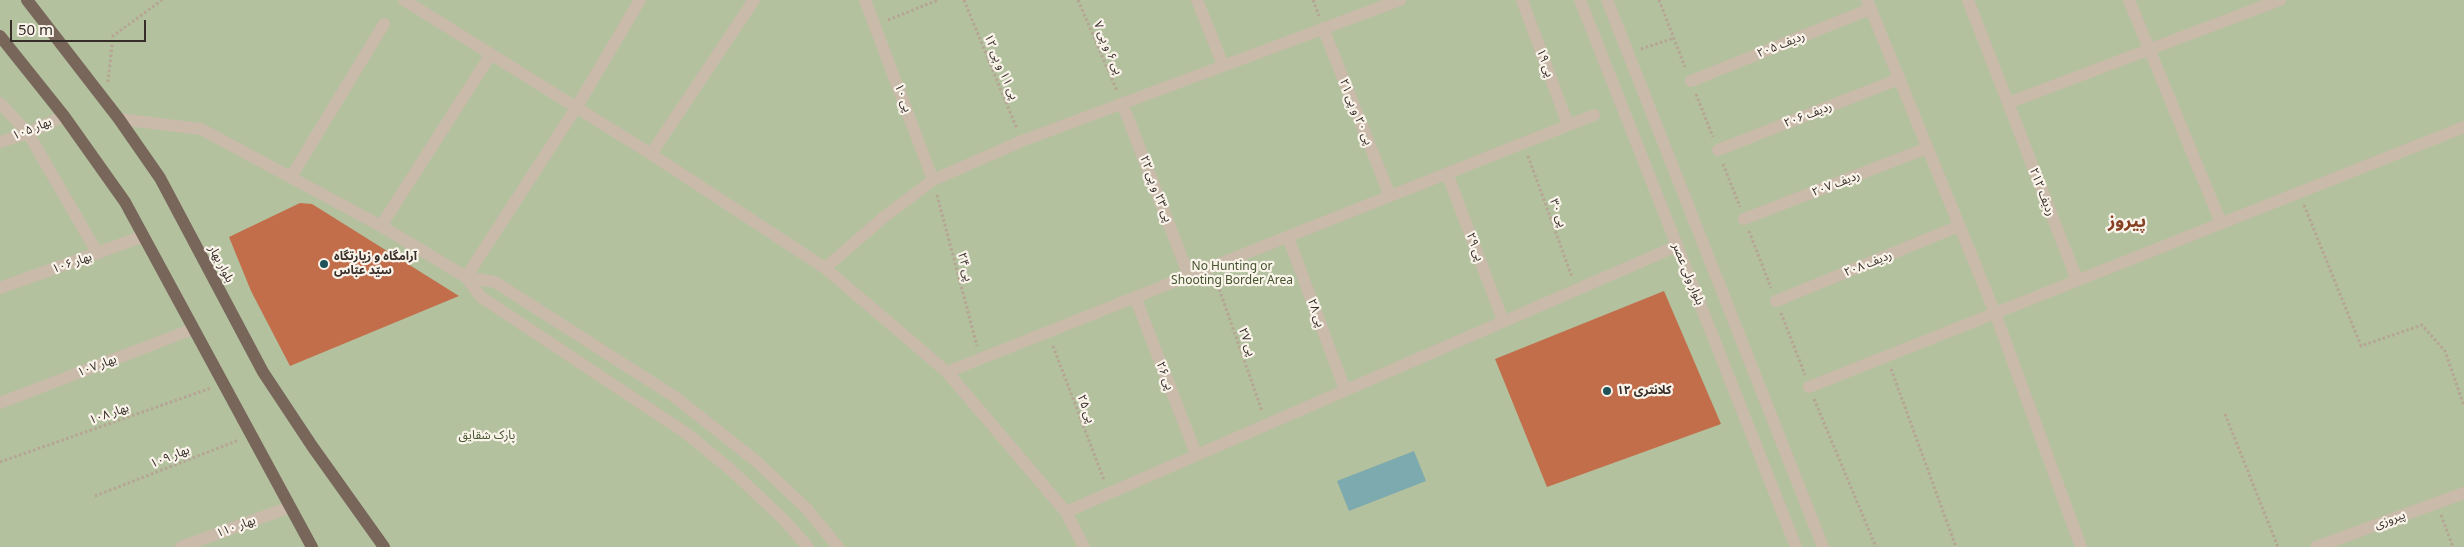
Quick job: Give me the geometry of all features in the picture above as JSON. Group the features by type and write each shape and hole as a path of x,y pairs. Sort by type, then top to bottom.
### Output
{"main road":[{"name":"بلوار بهار","path":"27,0 119,119 160,178 263,372 312,446 384,547"},
{"path":"0,36 64,116 125,202 312,547"}],"street":[{"path":"404,0 651,154 825,268 947,372 1066,512 1084,547"},
{"path":"466,277 576,108 640,0"},
{"path":"651,154 754,0"},
{"name":"پی ۱۰","path":"866,0 933,180"},
{"path":"1197,0 1223,65"},
{"path":"825,268 884,217 933,180 1022,140 1400,0"},
{"name":"پی ۱۹","path":"1522,0 1568,125"},
{"name":"بلوار ولی عصر","path":"1580,0 1796,547"},
{"name":"بلوار ولی عصر","path":"1607,0 1823,547"},
{"name":"ردیف ۲۱۲","path":"1968,0 2077,280"},
{"path":"2129,0 2221,223"},
{"path":"2008,103 2280,0"},
{"path":"1868,4 1995,313 2081,547"},
{"name":"ردیف ۲۰۵","path":"1691,81 1868,4"},
{"path":"291,177 384,24"},
{"name":"پی ۲۰ و پی ۲۱","path":"1323,28 1390,196"},
{"path":"381,226 490,54"},
{"name":"ردیف ۲۰۶","path":"1718,150 1899,79"},
{"path":"0,102 28,133 98,254"},
{"name":"پی ۲۳ و پی ۲۲","path":"1122,103 1189,276"},
{"path":"947,372 1594,115"},
{"name":"بهار ۱۰۵","path":"0,142 28,133 64,116"},
{"path":"119,119 201,129 381,226 466,277 495,282 675,397 756,461 806,508 838,547"},
{"path":"1810,387 2464,127"},
{"name":"ردیف ۲۰۷","path":"1744,219 1927,148"},
{"name":"پی ۲۹","path":"1447,174 1504,321"},
{"name":"ردیف ۲۰۸","path":"1776,301 1959,226"},
{"name":"بهار ۱۰۶","path":"0,288 144,236"},
{"name":"پی ۲۸","path":"1288,237 1345,390"},
{"path":"1066,512 1677,246"},
{"path":"466,277 481,297 686,433 730,469 783,519 808,547"},
{"name":"پی ۲۶","path":"1135,298 1196,454"},
{"name":"بهار ۱۰۷","path":"0,402 193,329"},
{"name":"پیروزی","path":"2316,547 2464,492"},
{"name":"بهار ۱۱۰","path":"182,547 290,507"}],"path":[{"path":"106,104 113,36 162,0"},
{"path":"874,20 938,0"},
{"name":"پی ۱۱ و پی ۱۲","path":"964,0 1022,140"},
{"name":"پی ۶ و پی ۷","path":"1078,0 1122,103"},
{"path":"1659,0 1810,387 1876,547"},
{"path":"1628,53 1674,38"},
{"name":"پی ۳۰","path":"1523,143 1576,289"},
{"name":"پی ۲۴","path":"933,180 980,359"},
{"path":"2299,192 2361,346 2422,326 2446,351 2464,406"},
{"name":"پی ۲۷","path":"1211,267 1267,424"},
{"name":"پی ۲۵","path":"1048,332 1109,492"},
{"path":"1886,356 1956,547"},
{"name":"بهار ۱۰۸","path":"0,462 223,383"},
{"path":"2225,414 2278,547"},
{"name":"بهار ۱۰۹","path":"95,496 251,435"},
{"path":"2437,503 2453,547"}],"green space":[{"name":"No Hunting or Shooting Border Area","path":"0,0 2464,0 2464,547 0,547"}],"water":[{"path":"1414,451 1426,481 1349,511 1337,481"}],"building":[{"name":"آرامگاه و زیارتگاه سیّد عبّاس","path":"300,203 312,204 459,296 290,366 251,291 229,237"},
{"name":"کلانتری ۱۲","path":"1664,291 1721,424 1547,487 1495,359"}],"place":[{"name":"آرامگاه و زیارتگاه سیّد عبّاس","path":"324,264"},
{"name":"کلانتری ۱۲","path":"1607,391"}],"district":[{"name":"پیروز","path":"2127,222"}],"park label":[{"name":"پارک شقایق","path":"487,436"}]}
